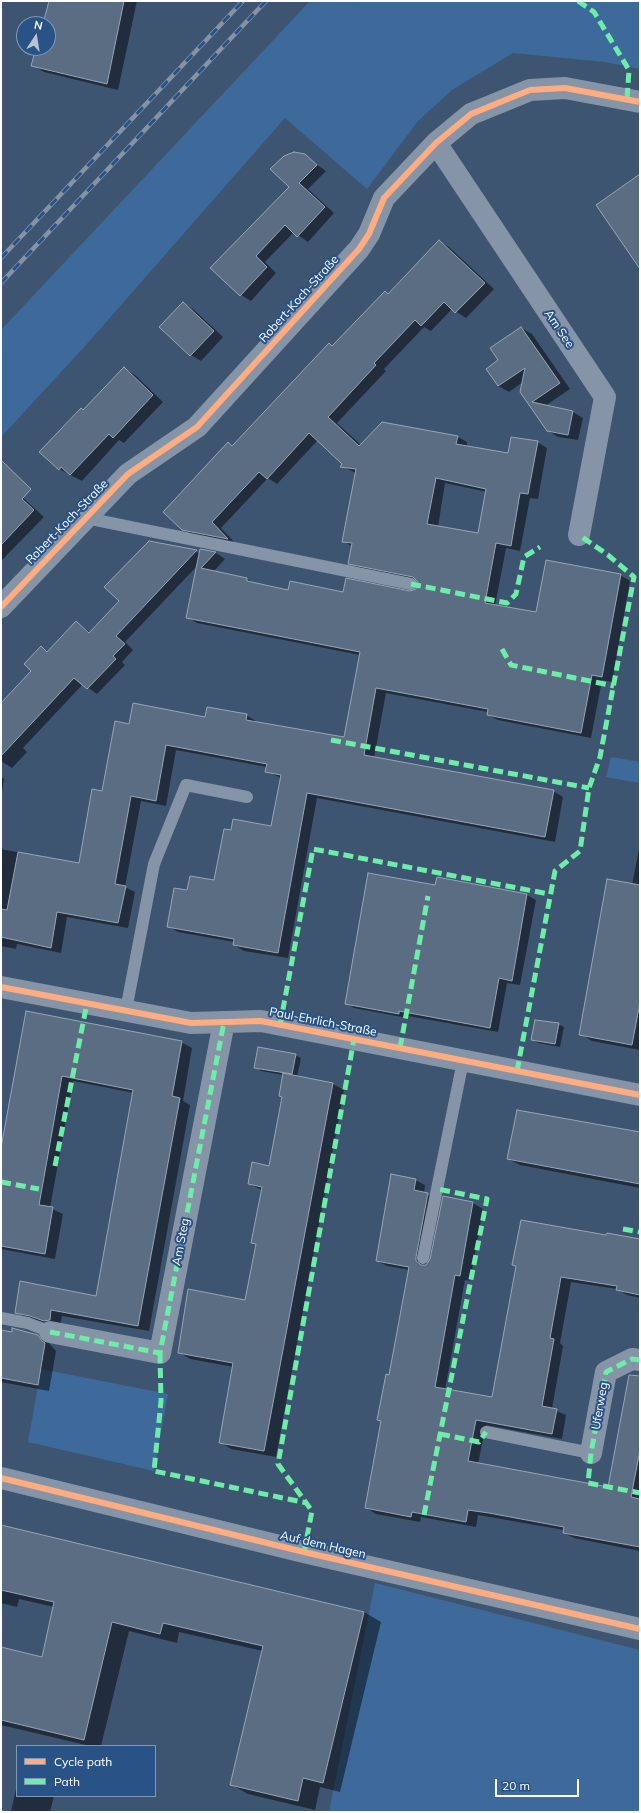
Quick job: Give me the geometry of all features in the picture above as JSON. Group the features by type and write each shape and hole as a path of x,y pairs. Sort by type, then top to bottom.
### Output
{"street":[{"name":"Robert-Koch-Straße","path":"1,607 128,474 197,427 359,249 369,234 384,198 436,143 471,114 530,90 565,88 640,102"},
{"name":"Am See","path":"436,143 605,397 579,535"},
{"name":"Paul-Ehrlich-Straße","path":"1,987 191,1023 262,1021 640,1095"},
{"name":"Am Steg","path":"50,1332 160,1353 224,1022"},
{"name":"Uferweg","path":"591,1453 606,1372 632,1358 640,1360"},
{"name":"Auf dem Hagen","path":"1,1478 297,1551 640,1629"}],"lane":[{"path":"86,518 411,584"},
{"path":"126,1010 154,864 186,785 246,797"},
{"path":"423,1258 463,1061"},
{"path":"1,1318 28,1323 50,1332"},
{"path":"486,1432 591,1453"}],"shaded area":[{"path":"310,1 640,1 640,69 605,62 513,53 452,90 418,121 367,189 285,118 86,345 1,437 1,330"},
{"path":"611,757 640,762 640,783 606,777"},
{"path":"41,1369 168,1394 154,1471 28,1442"},
{"path":"375,1583 640,1650 640,1812 329,1812"}],"building":[{"path":"49,1 124,1 107,84 31,66 34,56 56,56 56,16 45,16"},
{"path":"294,152 305,154 317,165 299,183 325,207 297,237 285,225 256,256 267,267 240,296 210,268 289,187 270,169 284,156"},
{"path":"640,174 640,269 596,205"},
{"path":"439,240 485,283 455,313 444,302 421,326 415,320 374,363 376,365 328,417 359,446 382,422 458,436 456,444 508,453 511,437 538,441 528,494 520,493 511,546 496,543 485,603 536,612 546,560 621,574 602,677 592,675 581,733 487,715 488,709 376,688 364,755 554,790 545,837 307,793 278,953 233,945 234,939 167,927 174,888 187,890 190,876 214,880 224,829 231,830 233,819 271,826 281,775 265,772 267,764 166,745 156,801 131,796 115,884 126,886 118,923 57,912 51,948 1,937 1,909 7,910 18,852 79,863 92,789 102,791 115,721 129,724 133,703 205,717 207,707 247,714 246,720 344,737 360,652 186,618 200,549 216,552 201,568 247,578 247,581 288,590 290,581 343,592 346,578 410,591 416,589 418,582 413,577 348,564 352,543 342,542 356,469 340,467 342,464 309,433 267,479 259,472 212,522 228,539 182,530 163,512 228,442 232,446 329,343 332,346 385,291 388,294","holes":["436,478 486,489 478,533 427,524"]},
{"path":"183,302 214,331 190,356 159,327"},
{"path":"521,327 560,383 532,402 573,411 568,435 547,431 520,392 525,368 498,386 486,369 498,360 490,348"},
{"path":"124,367 153,395 113,438 109,434 70,475 61,467 59,470 39,452 81,408 83,410"},
{"path":"1,460 31,489 22,499 34,510 1,545"},
{"path":"149,541 197,550 116,636 125,644 113,656 116,659 87,689 74,678 1,756 1,703 31,671 24,664 41,646 47,652 76,621 89,633 119,601 104,587"},
{"path":"368,873 435,885 437,877 527,894 512,981 499,978 490,1028 399,1011 399,1014 345,1004"},
{"path":"607,879 640,885 640,1002 632,1045 579,1035"},
{"path":"26,1011 182,1041 172,1096 180,1098 138,1326 51,1310 50,1320 44,1321 15,1313 20,1281 96,1296 133,1090 62,1076 39,1205 53,1207 45,1254 1,1246 1,1148"},
{"path":"535,1020 559,1023 555,1044 531,1040"},
{"path":"258,1047 296,1054 292,1074 254,1068"},
{"path":"283,1073 333,1083 264,1451 219,1443 233,1363 178,1353 188,1289 245,1300 256,1244 251,1243 262,1187 248,1184 252,1162 269,1166 282,1097 279,1096"},
{"path":"517,1110 640,1132 640,1184 507,1159"},
{"path":"391,1174 416,1179 414,1190 428,1193 416,1257 416,1261 421,1265 426,1265 430,1259 443,1196 473,1202 460,1276 455,1275 435,1387 492,1397 516,1266 512,1265 521,1220 606,1235 607,1233 640,1239 640,1295 616,1290 617,1286 561,1277 550,1338 554,1339 542,1406 557,1409 552,1434 476,1420 468,1461 608,1487 629,1375 640,1376 640,1450 631,1497 640,1499 640,1547 563,1533 564,1527 468,1510 466,1522 412,1512 411,1517 365,1508 381,1421 377,1420 386,1374 389,1375 409,1267 376,1261"},
{"path":"12,1328 38,1335 45,1343 38,1385 1,1378 1,1330 12,1332"},
{"path":"1,1525 364,1612 323,1783 303,1778 298,1801 230,1785 263,1646 163,1623 160,1634 112,1622 84,1740 1,1720 1,1647 42,1657 54,1602 1,1590"}],"railway":[{"path":"1,258 243,1"},
{"path":"1,283 266,1"}],"marked path":[{"path":"578,1 594,12 629,70 627,99"},
{"path":"517,1071 555,871 580,851 589,788 600,757 634,577 608,555 579,535"},
{"path":"411,584 507,603 516,594 524,557 540,547"},
{"path":"502,649 511,665 614,686"},
{"path":"331,740 589,788"},
{"path":"280,1025 313,849 549,894"},
{"path":"400,1048 428,896"},
{"path":"55,1166 87,1003"},
{"path":"50,1332 160,1353 224,1022"},
{"path":"304,1552 312,1511 278,1464 354,1039"},
{"path":"1,1182 39,1189"},
{"path":"424,1515 487,1199 438,1189"},
{"path":"623,1229 640,1232"},
{"path":"160,1353 161,1401 154,1471 307,1503"},
{"path":"640,1360 632,1359 606,1372 591,1453 588,1483 640,1493"},
{"path":"440,1434 479,1442 486,1432"}],"cycle path":[{"path":"1,607 128,474 197,427 359,249 369,234 384,198 436,143 471,114 530,90 565,88 640,102"},
{"path":"1,987 191,1023 261,1021 640,1095"},
{"path":"1,1478 304,1552 640,1629"}]}
